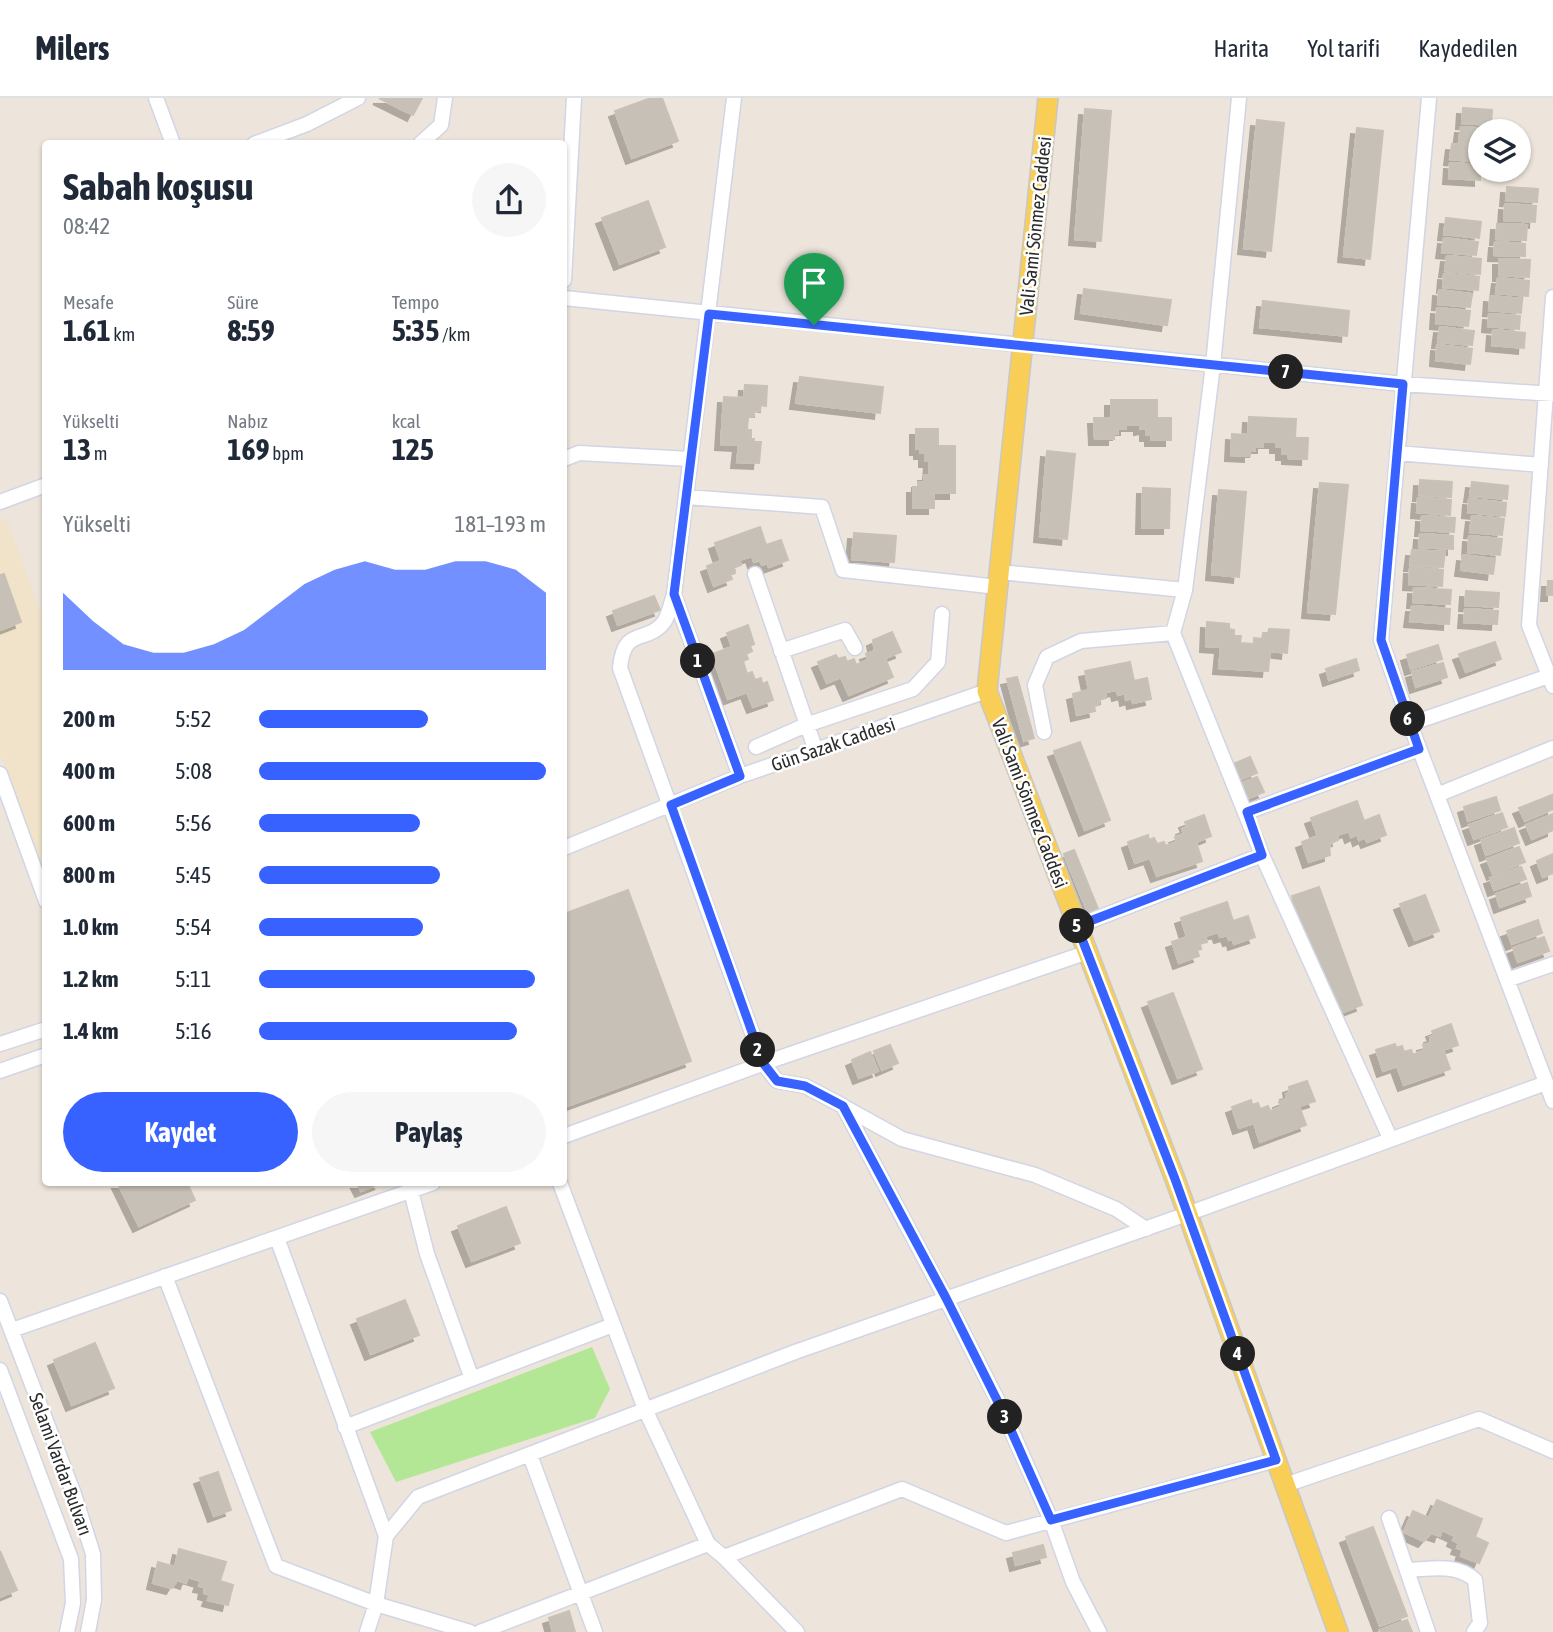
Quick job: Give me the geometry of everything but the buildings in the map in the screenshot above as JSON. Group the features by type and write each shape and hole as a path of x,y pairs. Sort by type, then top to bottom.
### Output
{"main road":[{"name":"Vali Sami Sönmez Caddesi","path":"1048,98 987,691 1187,1214 1338,1632"}],"street":[{"path":"156,98 172,140"},
{"path":"265,140 307,124 358,98"},
{"path":"424,140 441,125 445,98"},
{"path":"567,225 574,98"},
{"path":"734,98 674,594 664,621 652,630 631,639 622,652 620,668 763,1063 777,1081 805,1086 902,1139 1035,1175 1116,1209 1146,1229"},
{"path":"1239,98 1213,365 1185,590 1173,633 1262,855 1390,1138"},
{"path":"1429,98 1381,640 1419,749 1553,1101"},
{"path":"1410,724 1551,681 1530,625 1541,466 1550,394 1553,297"},
{"path":"567,298 1403,384 1550,394"},
{"path":"567,458 579,453 691,459"},
{"path":"1397,453 1541,466"},
{"path":"0,502 42,486"},
{"path":"686,497 822,508 843,570 1185,590"},
{"path":"755,574 816,751"},
{"path":"674,594 740,776"},
{"path":"756,747 806,725 913,689 938,662 942,614"},
{"path":"781,651 845,630 855,648"},
{"path":"1044,732 1035,685 1047,657 1082,641 1173,633"},
{"name":"Gün Sazak Caddesi","path":"567,847 740,776 987,691"},
{"path":"1437,795 1553,748"},
{"path":"1247,812 1419,749"},
{"path":"0,774 42,890"},
{"path":"1077,926 1262,855"},
{"path":"567,1135 763,1063 1087,952"},
{"path":"1507,980 1553,964"},
{"path":"0,1044 42,1030"},
{"path":"0,1071 42,1056"},
{"path":"386,1536 418,1497 794,1352 1146,1229 1546,1083"},
{"path":"843,1106 946,1298 1001,1408 1051,1520 1073,1582 1099,1632"},
{"path":"12,1330 425,1186"},
{"path":"562,1186 645,1409 708,1544 797,1632"},
{"path":"411,1191 427,1254 472,1379"},
{"path":"277,1238 386,1536 376,1604 367,1632"},
{"path":"165,1276 276,1566 376,1604 470,1632"},
{"name":"Selami Vardar Bulvarı","path":"0,1300 74,1494 93,1554 94,1600 88,1632"},
{"path":"345,1427 613,1325"},
{"name":"Selami Vardar Bulvarı","path":"0,1370 71,1559 72,1603 67,1632"},
{"path":"1285,1485 1479,1419 1552,1453"},
{"path":"530,1455 595,1632"},
{"path":"724,1557 902,1489 1006,1533 1276,1460"},
{"path":"1389,1518 1428,1632"},
{"path":"480,1632 708,1544"},
{"path":"1407,1570 1446,1568 1464,1571 1475,1580 1480,1623 1474,1632"}],"shaded area":[{"path":"7,519 42,617 42,862 39,861 0,754 0,522"}],"green space":[{"path":"592,1347 610,1389 595,1418 396,1482 370,1432"}],"route":[{"path":"709,314 814,325 1403,384 1381,640 1419,749 1247,812 1262,855 1077,926 1175,1179 1276,1460 1051,1520 1001,1408 946,1298 843,1106 805,1086 777,1081 763,1063 671,805 740,776 674,594 709,314"}]}
